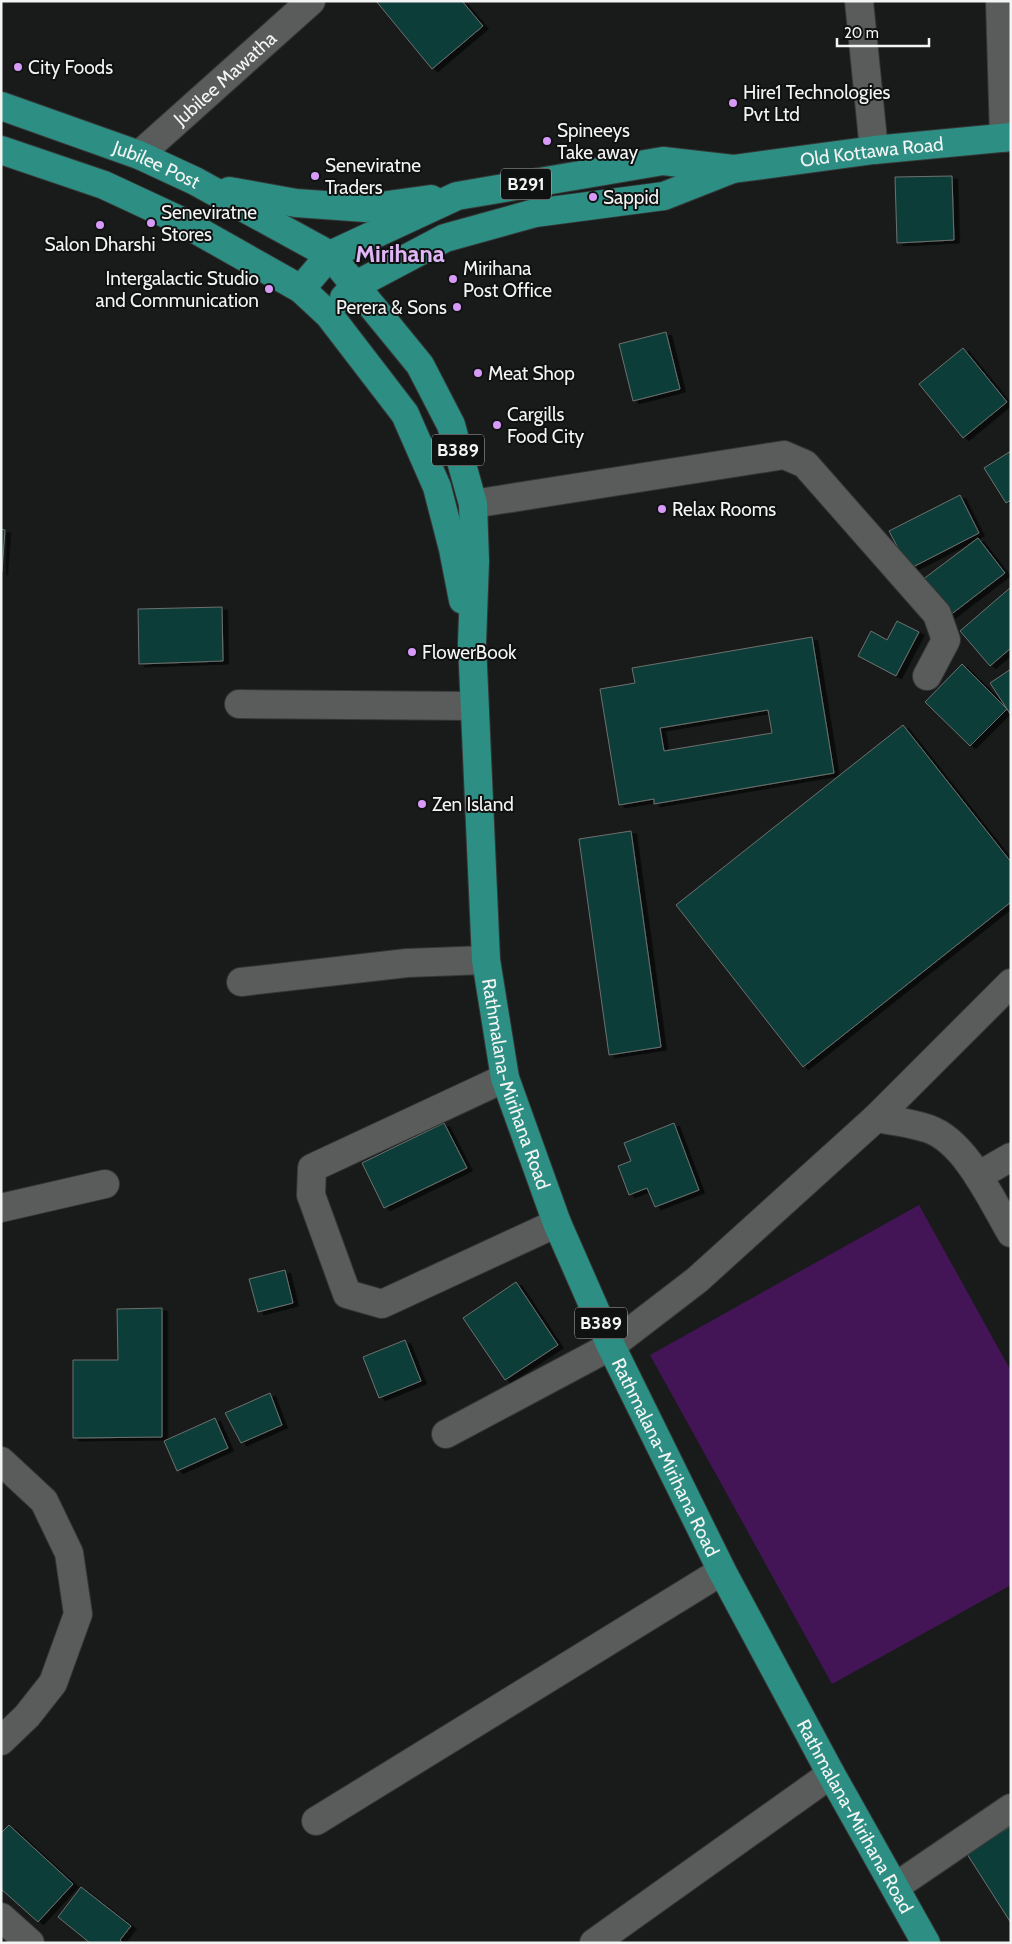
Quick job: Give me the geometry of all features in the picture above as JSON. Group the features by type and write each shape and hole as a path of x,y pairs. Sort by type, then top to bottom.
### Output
{"main road":[{"name":"Jubilee Post","path":"1,106 139,156 205,187 330,255"},
{"name":"Old Kottawa Road","path":"330,315 356,285 445,238 535,213 664,196 733,169 874,150 1008,138"},
{"path":"1,150 104,185 177,219 301,289"},
{"name":"Old Kottawa Road","path":"301,289 330,255 457,196 662,161 733,169"},
{"path":"205,187 296,203 366,208 457,196"},
{"name":"Rathmalana-Mirihana Road","path":"330,255 420,365 451,425 473,504 475,561 472,643 486,960 505,1078 557,1223 612,1346 722,1571 831,1774 926,1943"},
{"name":"Rathmalana-Mirihana Road","path":"301,289 330,315 405,414 437,487 453,549 472,643"}],"street":[{"name":"Jubilee Mawatha","path":"139,156 311,1"},
{"path":"859,1 874,150"},
{"path":"1000,1 1008,138"},
{"path":"473,504 784,455 805,464 937,614 946,640 927,676"},
{"path":"238,704 474,706"},
{"path":"240,982 407,963 486,960"},
{"path":"446,1434 612,1346 697,1280 876,1118 1011,984"},
{"path":"505,1078 312,1168 311,1195 347,1294 382,1304 557,1223"},
{"path":"876,1118 930,1129 956,1146 978,1176 1011,1233"},
{"path":"978,1176 1011,1157"},
{"path":"1,1208 105,1184"},
{"path":"1,1461 44,1501 69,1553 78,1614 53,1683 27,1716 1,1741"},
{"path":"316,1821 722,1571"},
{"path":"594,1943 831,1774"},
{"path":"894,1887 1011,1808"},
{"path":"1,1917 30,1943"}],"shaded area":[{"path":"919,1205 1011,1371 1011,1585 832,1684 650,1355"}],"building":[{"path":"376,1 462,1 483,26 432,69"},
{"path":"952,176 954,240 897,243 895,177"},
{"path":"666,332 680,389 633,401 619,344"},
{"path":"963,348 1007,402 963,438 919,384"},
{"path":"1011,451 1011,500 1006,503 984,468"},
{"path":"960,495 979,533 909,569 889,531"},
{"path":"1,529 5,530 2,572 1,572"},
{"path":"978,538 1005,573 949,616 922,580"},
{"path":"1011,587 1011,648 990,666 960,631"},
{"path":"222,607 223,661 139,664 138,609"},
{"path":"897,621 919,632 896,676 858,656 871,631 887,640"},
{"path":"812,637 834,773 654,804 654,799 619,805 600,689 635,683 632,668","holes":["768,710 772,733 664,751 660,728"]},
{"path":"962,664 1007,709 970,746 925,702"},
{"path":"1011,669 1011,715 990,683"},
{"path":"903,725 1011,862 1011,902 803,1067 676,905"},
{"path":"631,831 661,1047 609,1055 579,839"},
{"path":"444,1123 467,1168 384,1208 362,1163"},
{"path":"674,1123 699,1190 655,1207 647,1188 629,1195 618,1166 631,1161 624,1143"},
{"path":"285,1270 293,1303 258,1312 249,1279"},
{"path":"516,1282 558,1345 505,1380 463,1318"},
{"path":"162,1308 162,1437 73,1438 73,1360 118,1360 117,1309"},
{"path":"405,1340 421,1381 379,1398 363,1357"},
{"path":"270,1393 282,1425 241,1443 225,1413"},
{"path":"215,1418 228,1448 177,1471 164,1441"},
{"path":"9,1825 73,1884 38,1922 1,1889 1,1833"},
{"path":"1011,1826 1011,1923 967,1854"},
{"path":"81,1887 131,1926 120,1940 123,1943 90,1943 58,1917"}],"place":[{"name":"City Foods","path":"18,67"},
{"name":"Hire1 Technologies Pvt Ltd","path":"733,103"},
{"name":"Spineeys Take away","path":"547,141"},
{"name":"Seneviratne Traders","path":"315,176"},
{"name":"Sappid","path":"593,197"},
{"name":"Seneviratne Stores","path":"151,223"},
{"name":"Salon Dharshi","path":"100,225"},
{"name":"Mirihana Post Office","path":"453,279"},
{"name":"Intergalactic Studio and Communication","path":"269,289"},
{"name":"Perera & Sons","path":"457,307"},
{"name":"Meat Shop","path":"478,373"},
{"name":"Cargills Food City","path":"497,425"},
{"name":"Relax Rooms","path":"662,509"},
{"name":"FlowerBook","path":"412,652"},
{"name":"Zen Island","path":"422,804"}],"district":[{"name":"Mirihana","path":"400,253"}]}
